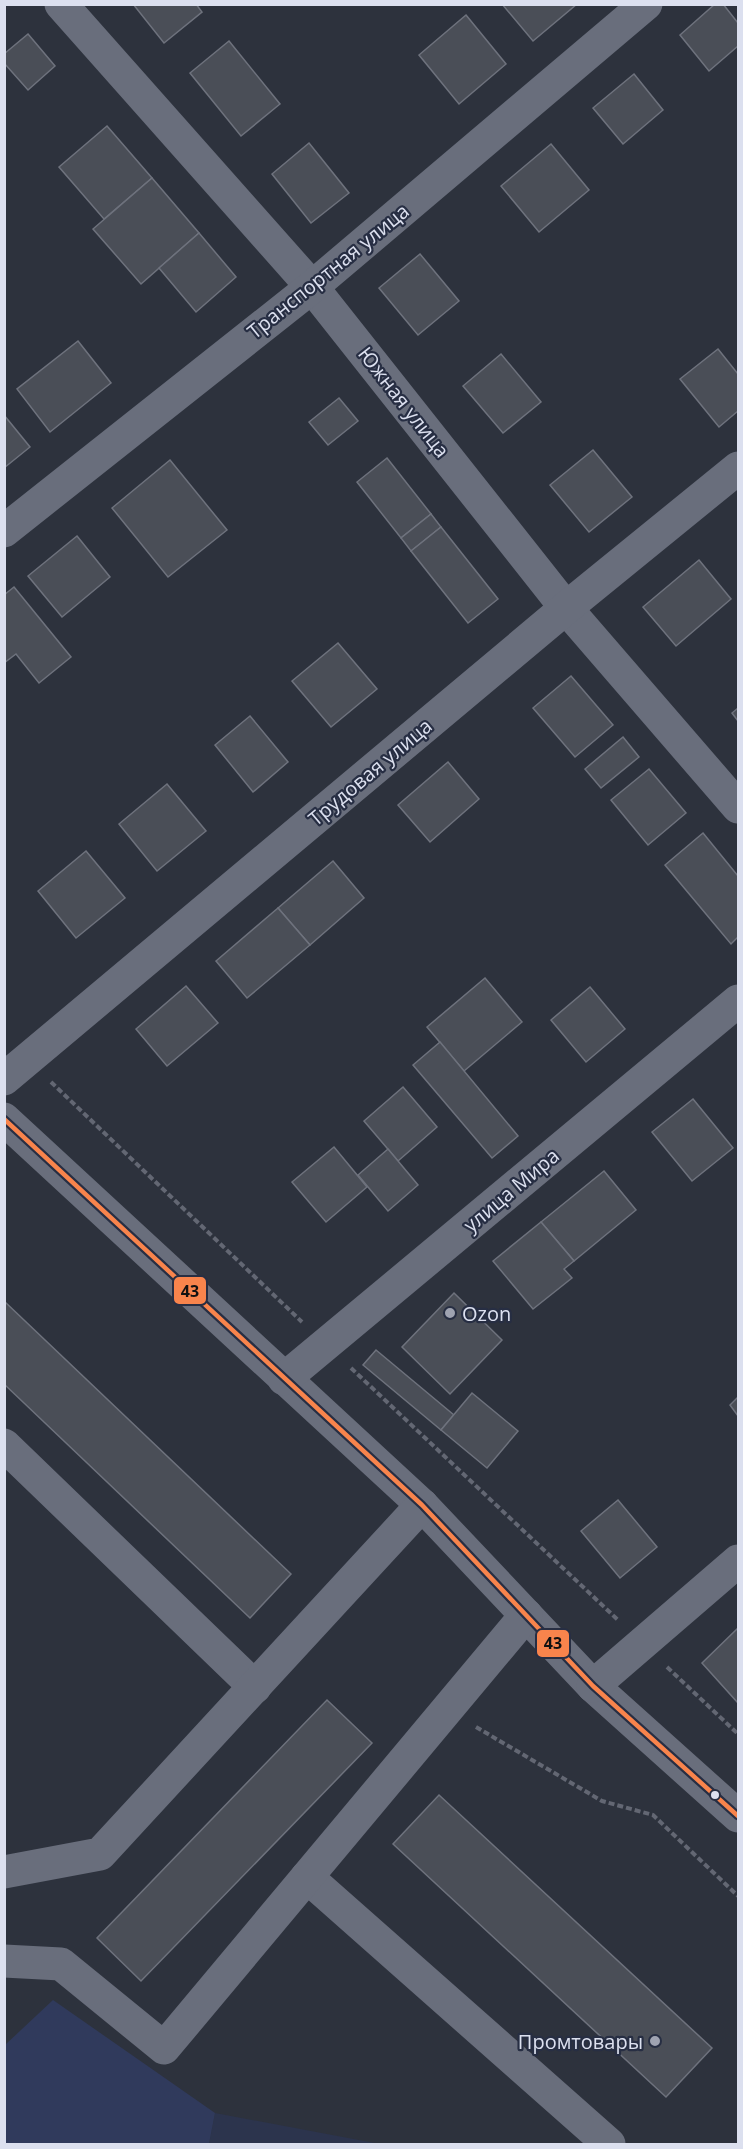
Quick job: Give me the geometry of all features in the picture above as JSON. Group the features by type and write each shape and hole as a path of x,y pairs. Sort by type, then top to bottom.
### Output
{"street":[{"name":"Южная улица","path":"61,4 312,286 566,608 738,807"},
{"name":"Транспортная улица","path":"4,531 312,286 646,4"},
{"name":"Трудовая улица","path":"16,1069 566,608 738,468"},
{"name":"улица Мира","path":"284,1379 738,1001"},
{"path":"4,1119 422,1506 593,1686 738,1816"},
{"path":"4,1445 255,1687"},
{"path":"4,1872 100,1854 422,1506"},
{"path":"593,1686 738,1561"},
{"path":"4,1961 61,1964 164,2048 526,1615"},
{"path":"307,1877 609,2145"}],"path":[{"path":"16,1069 326,1344 738,1734"},
{"path":"447,1710 602,1802 653,1815 738,1896"}],"shaded area":[{"path":"53,2000 215,2113 209,2144 5,2144 5,2045"},
{"path":"215,2113 380,2144 209,2144"}],"building":[{"path":"133,4 196,4 202,12 164,43"},
{"path":"502,4 577,4 533,41"},
{"path":"715,4 723,4 738,23 738,46 709,71 680,35"},
{"path":"466,15 506,64 459,104 419,55"},
{"path":"28,34 55,66 28,90 4,63 4,54"},
{"path":"229,41 280,104 241,136 190,73"},
{"path":"634,74 663,110 623,144 593,108"},
{"path":"107,126 152,178 104,219 59,167"},
{"path":"309,143 349,193 311,223 272,174"},
{"path":"551,144 589,190 539,232 501,186"},
{"path":"152,178 199,233 141,284 93,229"},
{"path":"199,233 236,277 196,312 159,268"},
{"path":"420,254 459,301 418,335 379,288"},
{"path":"78,341 111,383 50,432 17,389"},
{"path":"718,349 738,374 738,411 719,427 680,379"},
{"path":"501,354 541,402 503,433 463,386"},
{"path":"339,398 358,421 328,445 309,422"},
{"path":"4,415 30,447 4,468"},
{"path":"593,450 632,497 589,532 550,485"},
{"path":"387,458 431,514 401,538 357,482"},
{"path":"170,460 227,530 168,577 112,508"},
{"path":"431,514 441,527 411,551 401,538"},
{"path":"441,527 498,599 468,623 411,551"},
{"path":"77,536 110,577 62,617 28,576"},
{"path":"699,560 731,599 676,646 643,607"},
{"path":"14,587 71,657 39,683 16,654 4,663 4,595"},
{"path":"338,643 377,689 331,727 292,681"},
{"path":"571,676 613,725 575,757 533,708"},
{"path":"738,708 738,721 732,713"},
{"path":"250,716 288,762 253,792 215,745"},
{"path":"623,737 639,757 601,788 585,769"},
{"path":"448,762 479,799 430,842 398,805"},
{"path":"649,769 686,813 648,845 611,800"},
{"path":"167,784 206,831 157,871 119,824"},
{"path":"703,833 738,876 738,937 731,944 665,865"},
{"path":"86,851 125,898 76,938 38,891"},
{"path":"333,861 364,898 310,945 278,908"},
{"path":"278,908 310,945 247,998 216,961"},
{"path":"485,978 522,1022 464,1071 427,1027"},
{"path":"186,986 218,1023 167,1066 136,1029"},
{"path":"590,987 625,1029 586,1062 551,1020"},
{"path":"440,1042 518,1136 492,1158 413,1065"},
{"path":"403,1087 437,1127 398,1161 364,1121"},
{"path":"693,1099 733,1148 692,1181 652,1132"},
{"path":"334,1147 367,1187 326,1222 292,1182"},
{"path":"388,1149 418,1185 388,1211 358,1175"},
{"path":"604,1171 636,1210 574,1261 541,1222"},
{"path":"541,1222 574,1261 564,1269 572,1278 533,1309 493,1261"},
{"path":"454,1293 502,1340 450,1394 402,1347"},
{"path":"4,1301 291,1574 250,1618 4,1384"},
{"path":"376,1350 454,1415 441,1430 363,1365"},
{"path":"472,1393 518,1431 487,1468 441,1430"},
{"path":"738,1397 738,1416 730,1405"},
{"path":"618,1500 657,1547 620,1578 581,1531"},
{"path":"738,1628 738,1703 702,1663"},
{"path":"327,1700 372,1743 141,1981 97,1938"},
{"path":"439,1795 712,2048 666,2097 393,1844"}],"transit line":[{"name":"43","path":"4,1119 422,1505 593,1686 738,1816"}],"place":[{"name":"Ozon","path":"450,1313"},
{"name":"Промтовары","path":"655,2041"}]}
